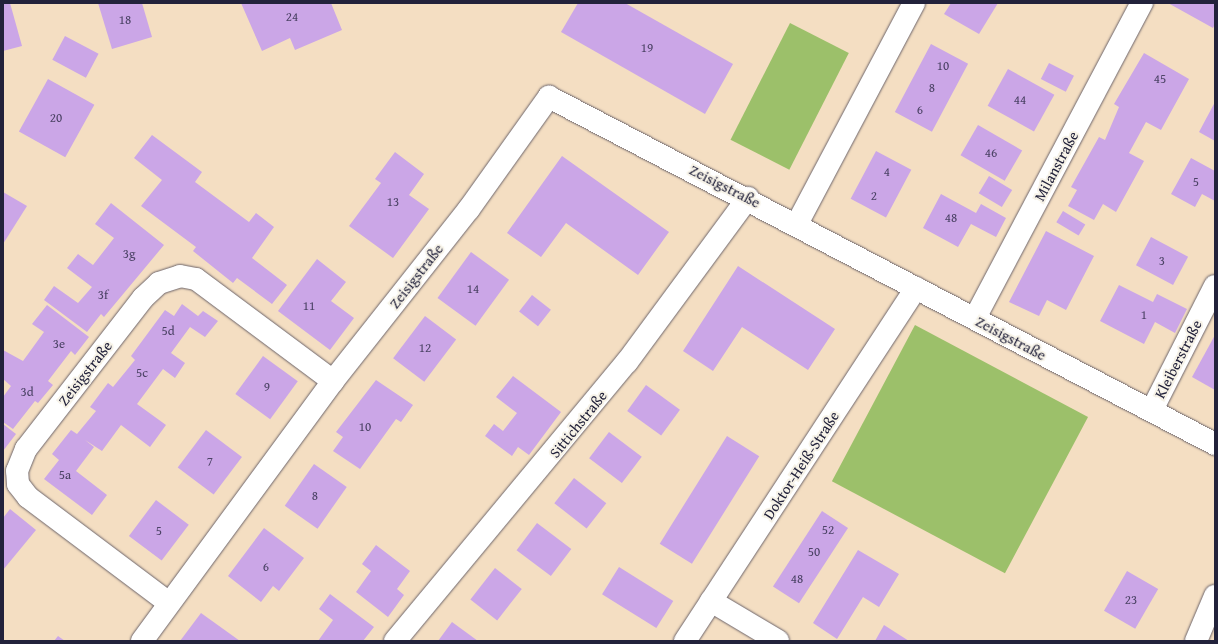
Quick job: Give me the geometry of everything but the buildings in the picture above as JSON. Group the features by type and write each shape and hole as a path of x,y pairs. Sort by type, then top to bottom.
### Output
{"street":[{"path":"797,224 914,3"},
{"name":"Milanstraße","path":"975,318 1135,7"},
{"name":"Zeisigstraße","path":"142,641 333,381 469,209 549,97 748,198 916,288 1215,444"},
{"name":"Sittichstraße","path":"395,641 627,362 748,198"},
{"name":"Zeisigstraße","path":"169,603 28,497 18,484 17,471 26,449 143,298 159,283 180,276 196,279 333,381"},
{"name":"Kleiberstraße","path":"1152,410 1215,286"},
{"name":"Doktor-Heiß-Straße","path":"685,641 916,288"},
{"path":"1196,641 1215,596"},
{"path":"711,601 778,641"}],"green space":[{"path":"790,23 849,53 789,170 731,140"},
{"path":"915,325 1088,417 1005,573 832,481"}]}
